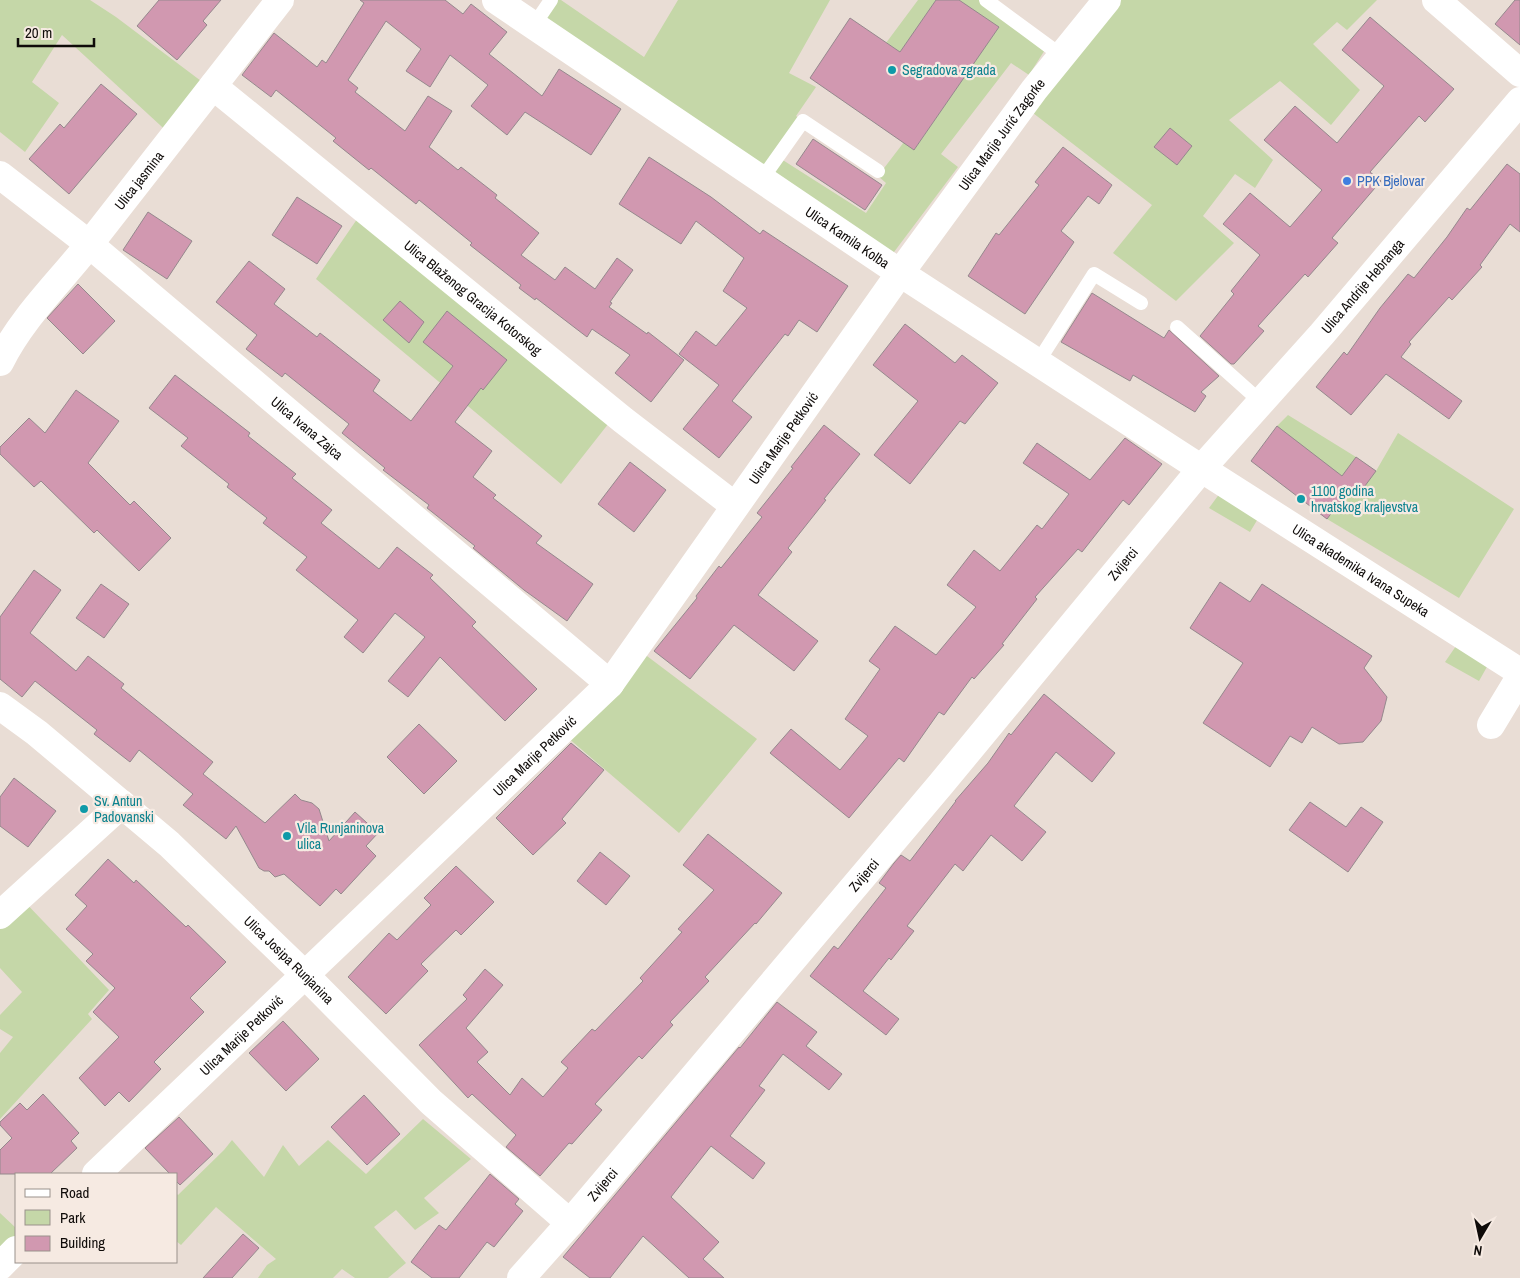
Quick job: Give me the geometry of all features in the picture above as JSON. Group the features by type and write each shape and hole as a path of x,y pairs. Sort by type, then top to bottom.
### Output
{"street":[{"name":"Ulica jasmina","path":"0,362 6,349 30,315 89,244 280,0"},
{"name":"Ulica Kamila Kolba","path":"496,0 900,273 1202,468"},
{"name":"Ulica Marije Jurić Zagorke","path":"900,273 1034,90 1107,0"},
{"path":"1436,0 1520,73"},
{"name":"Ulica Blaženog Gracija Kotorskog","path":"213,86 623,420 735,506"},
{"name":"Ulica Andrije Hebranga","path":"1202,468 1322,334 1520,101"},
{"name":"Ulica Ivana Zajca","path":"0,175 89,244 610,684"},
{"name":"Ulica Marije Petković","path":"97,1173 610,684 900,273"},
{"name":"Ulica akademika Ivana Supeka","path":"1202,468 1520,672"},
{"name":"Zvijerci","path":"521,1278 570,1223 935,792 1202,468"},
{"path":"1491,725 1520,677"},
{"name":"Ulica Josipa Runjanina","path":"0,706 37,733 169,844 304,974 431,1102 570,1223"},
{"path":"0,915 122,804"},
{"path":"0,1266 15,1251"}],"lane":[{"path":"534,25 551,0"},
{"path":"986,0 1062,56"},
{"path":"762,179 803,121 878,171"},
{"path":"1038,362 1094,274 1141,304"},
{"path":"1177,327 1261,402"}],"green space":[{"path":"0,0 90,0 116,17 209,87 173,137 62,35 32,82 59,103 25,152 0,132"},
{"path":"551,0 561,0 644,57 678,0 830,0 789,73 816,87 796,116 803,121 778,157 866,213 886,183 878,176 904,142 915,149 998,28 959,0 986,0 1048,45 1029,75 1011,63 941,154 958,167 891,256 534,25"},
{"path":"918,0 936,0 900,52 886,43"},
{"path":"1107,0 1377,0 1347,30 1337,22 1313,44 1360,90 1331,125 1280,81 1229,120 1273,160 1255,188 1235,174 1203,216 1234,243 1176,301 1113,253 1152,205 1033,113"},
{"path":"364,209 616,414 561,484 316,279"},
{"path":"1288,415 1376,471 1398,433 1514,509 1459,598 1327,519 1277,426"},
{"path":"1220,493 1259,517 1250,532 1209,508"},
{"path":"1456,646 1488,665 1479,681 1445,662"},
{"path":"635,647 757,739 679,833 560,731"},
{"path":"20,897 109,990 88,1014 92,1019 0,1119 0,1053 13,1037 0,1029 0,1015 22,992 0,968 0,915"},
{"path":"423,1119 471,1159 424,1198 439,1213 415,1230 396,1210 374,1227 406,1263 388,1278 355,1278 342,1269 333,1278 258,1278 267,1265 276,1259 216,1207 181,1245 178,1243 178,1195 232,1140 264,1177 283,1145 299,1166 328,1140 366,1174"},
{"path":"0,1213 15,1227 15,1251 0,1266"}],"building":[{"path":"159,0 221,0 203,21 207,25 177,60 137,26"},
{"path":"360,0 445,0 463,14 471,4 507,32 489,54 542,96 559,69 621,109 591,155 525,112 507,135 471,106 488,85 450,55 430,87 406,71 421,49 386,21 348,80 358,88 355,92 405,131 428,96 452,111 429,147 458,170 461,167 497,195 495,198 539,233 521,255 555,280 565,267 595,289 617,258 633,270 610,302 612,303 609,307 647,334 648,332 684,360 651,402 615,373 630,355 592,329 587,337 536,298 535,300 519,288 521,285 470,245 472,243 419,200 416,204 371,168 369,170 333,141 336,138 276,90 271,97 242,75 274,33 317,67 322,60 326,63 364,3"},
{"name":"Segradova zgrada","path":"936,0 959,0 999,27 914,150 810,78 850,18 900,52"},
{"path":"1515,0 1520,0 1520,45 1495,24"},
{"path":"1370,17 1454,89 1425,122 1419,116 1370,172 1381,181 1332,238 1338,243 1308,277 1305,274 1258,326 1264,331 1234,364 1231,364 1200,336 1234,294 1231,291 1260,255 1223,224 1250,193 1290,227 1322,190 1264,140 1295,106 1337,143 1384,86 1342,50"},
{"path":"101,84 137,114 69,194 29,159 60,124 64,128"},
{"path":"1170,128 1192,146 1177,165 1154,147"},
{"path":"813,139 882,185 865,210 796,164"},
{"path":"1063,147 1112,185 1099,204 1088,196 1061,231 1074,242 1025,314 968,276 996,233 999,235 1039,185 1035,182"},
{"path":"649,157 711,197 760,234 763,230 848,286 817,332 799,320 788,336 785,334 732,401 752,417 719,458 683,429 719,385 679,354 696,331 716,346 747,308 723,291 744,258 696,221 681,244 619,204"},
{"path":"1507,164 1520,174 1520,232 1510,224 1480,265 1482,267 1452,300 1449,297 1409,342 1411,344 1401,357 1462,401 1449,419 1386,374 1351,415 1316,387 1344,352 1347,355 1380,308 1408,274 1414,278 1447,237 1467,208 1470,210"},
{"path":"297,197 342,226 317,264 272,235"},
{"path":"148,212 192,241 167,279 123,250"},
{"path":"249,261 285,289 274,304 317,337 320,333 380,380 373,391 411,421 453,366 423,342 447,311 507,360 483,390 481,388 455,422 492,451 473,477 496,495 493,498 542,536 536,543 593,584 567,621 524,590 473,548 475,546 427,508 429,505 383,470 385,468 342,433 349,424 285,373 282,377 246,349 257,335 216,302"},
{"path":"78,284 115,321 83,354 47,318"},
{"path":"1092,293 1164,338 1169,330 1219,376 1201,392 1206,396 1195,412 1133,375 1130,381 1061,342"},
{"path":"400,301 424,322 409,343 383,320"},
{"path":"905,324 955,363 962,355 998,383 965,424 960,421 910,484 874,455 918,401 873,365"},
{"path":"175,375 250,433 248,436 296,474 292,478 332,510 321,523 379,569 397,547 433,575 430,578 476,622 472,626 537,689 505,721 440,657 408,697 388,681 425,637 395,613 363,653 344,637 358,620 296,570 307,557 263,523 267,518 227,487 229,484 181,446 188,438 149,408"},
{"path":"76,390 119,421 88,463 130,505 134,501 171,538 139,571 97,530 94,533 41,481 34,487 0,454 0,447 29,418 45,433"},
{"path":"824,425 860,454 788,548 792,552 758,595 818,641 794,671 734,625 690,679 654,651 697,598 696,596 719,566 721,568 762,517 757,513"},
{"path":"1277,426 1342,476 1356,457 1376,471 1356,498 1347,492 1327,519 1251,461"},
{"path":"1125,438 1162,464 1129,505 1123,500 1082,552 1078,549 1035,597 1037,599 1002,644 1004,645 974,679 972,677 944,715 939,712 904,762 899,758 849,818 770,753 791,729 840,770 868,736 845,719 880,669 869,661 895,626 936,655 976,607 947,585 974,550 1000,571 1037,525 1042,529 1069,494 1023,463 1037,443 1090,480"},
{"path":"630,462 666,490 634,532 598,504"},
{"path":"34,570 61,590 30,633 76,671 88,656 124,684 121,688 213,762 203,774 265,823 295,794 301,800 312,803 319,809 329,841 355,812 378,833 366,846 376,856 341,894 336,889 320,906 284,874 275,877 269,871 259,868 236,826 226,839 183,805 193,794 139,750 130,762 94,734 97,730 35,681 22,697 0,679 0,617"},
{"path":"1220,582 1250,602 1262,584 1372,656 1364,668 1387,697 1381,721 1363,742 1339,744 1312,727 1302,743 1290,736 1270,767 1203,723 1243,663 1190,628"},
{"path":"101,584 129,604 104,638 76,618"},
{"path":"1044,694 1115,753 1092,782 1056,752 1014,806 1046,832 1022,861 991,835 963,871 955,864 907,926 914,931 891,960 889,958 863,991 899,1019 886,1035 810,976 834,946 838,949 886,888 879,883 894,863 901,855 910,861 955,801 988,763 1009,733 1011,735"},
{"path":"419,724 457,761 424,794 387,757"},
{"path":"571,743 604,770 562,819 566,823 533,855 496,818"},
{"path":"14,778 56,811 28,847 0,826 0,797"},
{"path":"1310,802 1346,827 1361,807 1383,822 1348,872 1289,830"},
{"path":"708,834 782,893 756,924 705,977 709,981 670,1022 673,1025 642,1059 639,1056 595,1104 602,1110 540,1176 506,1147 516,1135 472,1094 468,1098 419,1045 467,999 463,995 485,969 503,985 466,1028 488,1052 477,1062 510,1095 522,1078 543,1097 568,1068 561,1062 592,1029 595,1031 643,981 640,978 682,932 678,929 714,890 683,865"},
{"path":"600,852 630,876 606,905 577,881"},
{"path":"108,859 134,883 136,880 186,927 188,925 226,962 190,998 204,1012 154,1062 161,1069 129,1102 119,1092 105,1106 79,1078 119,1037 93,1012 115,988 86,961 93,954 66,929 87,906 75,895"},
{"path":"456,866 494,902 461,935 456,930 421,964 428,971 386,1014 348,977 389,933 397,940 431,905 424,898"},
{"path":"777,1002 817,1032 806,1046 842,1074 829,1090 783,1054 759,1086 765,1090 730,1136 765,1163 753,1179 711,1146 671,1197 719,1242 703,1259 724,1278 689,1278 643,1236 610,1278 590,1278 563,1257"},
{"path":"283,1021 319,1059 286,1091 249,1053"},
{"path":"43,1094 79,1133 71,1141 77,1148 51,1173 0,1174 0,1150 12,1138 0,1125 0,1122 20,1103 27,1110"},
{"path":"364,1095 400,1134 367,1165 331,1127"},
{"path":"179,1117 213,1154 180,1185 178,1183 178,1173 169,1173 145,1148"},
{"path":"490,1174 519,1199 515,1204 523,1211 494,1247 487,1242 459,1278 432,1278 411,1262 439,1225 446,1230"},
{"path":"243,1234 259,1248 232,1278 203,1278"}],"place":[{"name":"Segradova zgrada","path":"892,70"},
{"name":"PPK Bjelovar","path":"1347,181"},
{"name":"1100 godina hrvatskog kraljevstva","path":"1301,499"},
{"name":"Sv. Antun Padovanski","path":"84,809"},
{"name":"Vila Runjaninova ulica","path":"287,836"}]}
